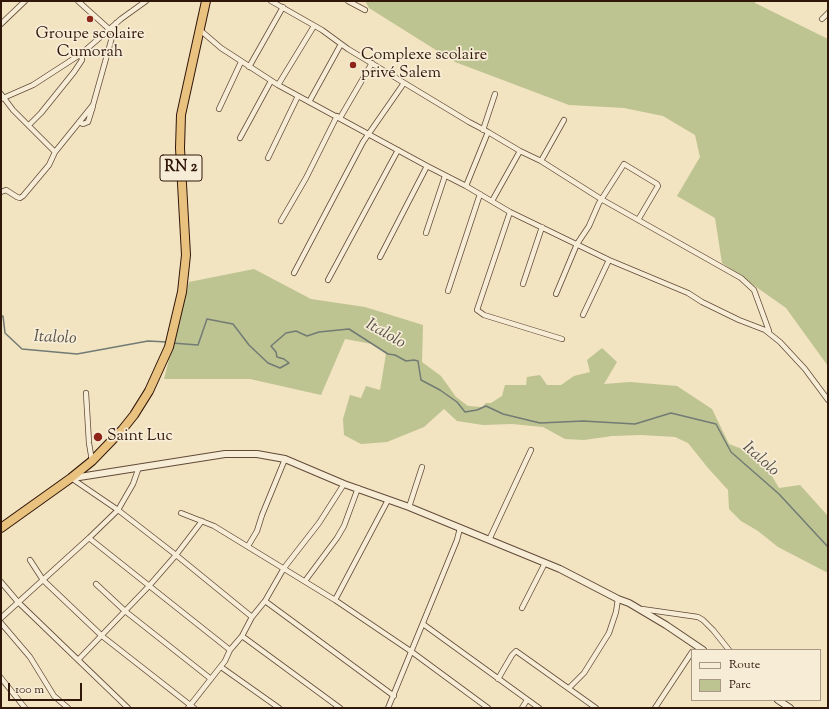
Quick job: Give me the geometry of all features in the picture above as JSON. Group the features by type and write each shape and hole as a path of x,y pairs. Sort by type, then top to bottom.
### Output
{"highway":[{"name":"RN 2","path":"1,528 71,478 92,461 122,430 134,415 149,391 169,347 182,292 186,255 180,148 181,115 206,1"}],"street":[{"path":"1,24 25,1"},
{"path":"78,1 109,29"},
{"path":"55,152 2,97 33,85 81,54 116,23 146,1"},
{"path":"271,1 486,131 520,151 541,161 601,199 741,278 754,290 769,333"},
{"path":"348,1 365,10"},
{"path":"248,67 283,7"},
{"path":"822,18 828,13"},
{"path":"1,192 6,190 20,198 49,165 55,152 93,105 116,23"},
{"path":"278,85 314,26"},
{"path":"200,30 221,48 271,81 466,186 510,212 609,260 688,293 739,320 762,328 780,342 805,369 828,400"},
{"path":"310,102 341,44"},
{"path":"29,125 41,113 74,72 82,60 81,54"},
{"path":"219,109 241,62"},
{"path":"281,221 306,178 338,117 372,63"},
{"path":"240,138 271,81"},
{"path":"294,273 368,133 404,82"},
{"path":"466,186 486,131 495,94"},
{"path":"268,158 298,96"},
{"path":"541,161 564,120"},
{"path":"328,280 398,150"},
{"path":"492,202 520,151"},
{"path":"556,294 576,244 589,226 601,199 624,164 658,186 638,220"},
{"path":"380,257 427,166"},
{"path":"426,233 445,176"},
{"path":"448,291 480,194"},
{"path":"510,212 477,310 484,315 562,339"},
{"path":"524,284 542,228"},
{"path":"583,315 609,260"},
{"path":"86,393 89,443 92,461"},
{"path":"489,540 530,450"},
{"path":"71,478 225,454 271,455 285,459 344,484 409,507 578,578 618,599 629,602 694,649"},
{"path":"248,546 257,531 285,459"},
{"path":"1,618 118,510 133,484 139,467"},
{"path":"409,507 422,467"},
{"path":"71,478 118,510 252,617"},
{"path":"30,560 43,580 102,636 191,707 221,667 230,650 242,636 252,617 265,601 284,568 319,523 344,484"},
{"path":"305,581 337,538 344,526 358,488"},
{"path":"335,600 388,500"},
{"path":"182,513 214,526 335,600 412,652 488,708"},
{"path":"78,660 149,586 176,555 202,521"},
{"path":"388,708 457,540 460,528"},
{"path":"89,538 230,650"},
{"path":"522,608 544,563"},
{"path":"1,582 18,602 109,688 128,708"},
{"path":"96,584 126,611 211,679"},
{"path":"569,688 584,673 609,633 616,612 618,599"},
{"path":"265,601 394,696"},
{"path":"640,609 698,617 704,620 728,649"},
{"path":"1,623 30,657 54,696 68,708"},
{"path":"423,624 539,708"},
{"path":"242,636 340,708"},
{"path":"498,679 512,655 516,651 596,708"},
{"path":"655,708 691,654"},
{"path":"221,667 278,708"},
{"path":"1,678 25,708"},
{"path":"522,708 527,700"},
{"path":"780,701 790,708"}],"green space":[{"path":"365,1 755,1 755,3 828,39 828,366 786,308 722,263 715,218 677,196 700,157 695,135 663,116 624,108 569,105 455,62 369,8"},
{"path":"254,269 311,299 365,307 423,325 422,362 441,376 456,397 468,406 482,407 486,403 491,403 502,396 505,385 526,385 527,377 540,375 547,385 561,385 574,376 590,372 587,360 602,348 617,362 604,384 630,382 677,386 712,409 729,444 760,456 779,488 800,485 828,516 828,573 778,547 758,531 741,521 729,509 728,490 688,443 675,437 641,435 612,436 584,440 565,439 543,427 512,424 483,425 457,421 444,409 424,427 387,442 361,444 344,435 343,419 350,395 361,398 366,386 380,390 386,354 372,344 345,339 321,395 250,379 164,379 189,282"}],"waterway":[{"name":"Italolo","path":"1,317 3,316 5,333 22,349 77,354 148,341 167,342"},
{"name":"Italolo","path":"172,343 198,345 207,319 233,324 249,345 268,363 280,368 289,363 284,359 277,357 276,352 271,346 286,333 296,331 307,336 319,332 349,329 388,354 395,355 406,361 418,361 421,380 440,390 457,402 465,412 477,410 486,406 503,414 540,423 583,421 635,424 671,413 716,424 731,452 779,494 828,547"}],"place":[{"name":"Groupe scolaire Cumorah","path":"90,19"},
{"name":"Complexe scolaire privé Salem","path":"353,65"},
{"name":"Saint Luc","path":"98,437"}]}
